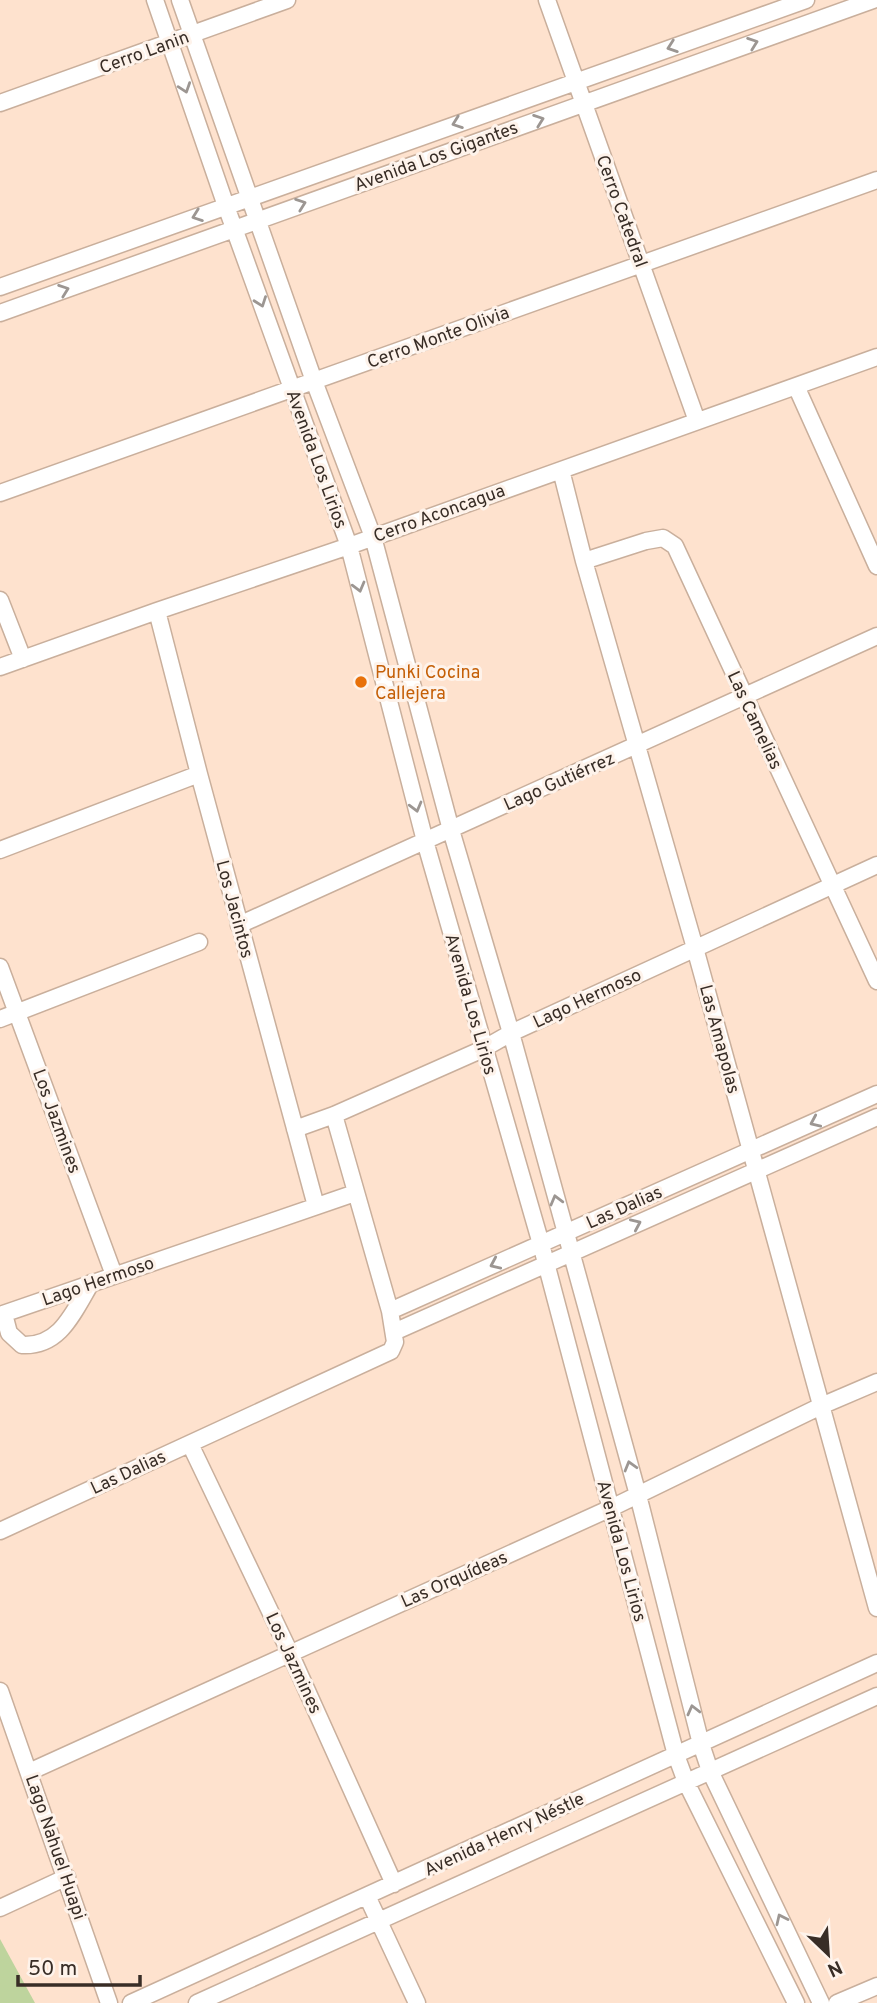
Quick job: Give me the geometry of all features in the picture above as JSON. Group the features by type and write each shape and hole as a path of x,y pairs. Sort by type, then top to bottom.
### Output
{"street":[{"name":"Avenida Los Lirios","path":"155,0 349,546 425,841 541,1244 676,1755 686,1782 796,2003"},
{"name":"Avenida Los Lirios","path":"180,0 314,381 373,537 450,830 511,1034 638,1495 701,1744 710,1771 821,2003"},
{"name":"Cerro Lanin","path":"0,103 288,0"},
{"name":"Cerro Catedral","path":"547,0 697,421"},
{"name":"Avenida Los Gigantes","path":"0,287 575,80 806,0"},
{"name":"Avenida Los Gigantes","path":"0,313 873,0"},
{"name":"Cerro Monte Olivia","path":"0,493 877,180"},
{"name":"Cerro Aconcagua","path":"0,667 349,546 877,357"},
{"path":"796,386 877,566"},
{"name":"Las Amapolas","path":"561,470 584,561 695,948 877,1608"},
{"name":"Las Camelias","path":"584,561 654,539 663,538 675,546 877,981"},
{"path":"0,600 23,659"},
{"name":"Los Jacintos","path":"157,611 316,1206"},
{"name":"Lago Gutiérrez","path":"239,925 877,636"},
{"path":"0,850 199,774"},
{"name":"Lago Hermoso","path":"295,1129 334,1115 483,1049 877,864"},
{"path":"0,1019 199,942"},
{"name":"Los Jazmines","path":"0,967 114,1275"},
{"name":"Las Dalias","path":"390,1311 877,1094"},
{"path":"334,1115 394,1332"},
{"name":"Las Dalias","path":"0,1531 391,1351 394,1346 394,1332 877,1117"},
{"name":"Lago Hermoso","path":"2,1315 355,1193"},
{"path":"2,1315 9,1333 22,1345 37,1346 53,1338 68,1321 91,1283"},
{"name":"Las Orquídeas","path":"29,1772 611,1508 821,1406 877,1382"},
{"name":"Los Jazmines","path":"190,1444 290,1653 394,1884"},
{"name":"Avenida Henry Néstle","path":"131,2003 877,1663"},
{"name":"Lago Nahuel Huapi","path":"0,1691 109,2003"},
{"name":"Avenida Henry Néstle","path":"197,2003 877,1696"},
{"path":"0,1908 66,1877"},
{"path":"367,1896 417,2003"},
{"path":"837,2003 877,1986"}],"green space":[{"path":"0,1939 35,2003 0,2003"}],"place":[{"name":"Punki Cocina Callejera","path":"361,682"}]}
